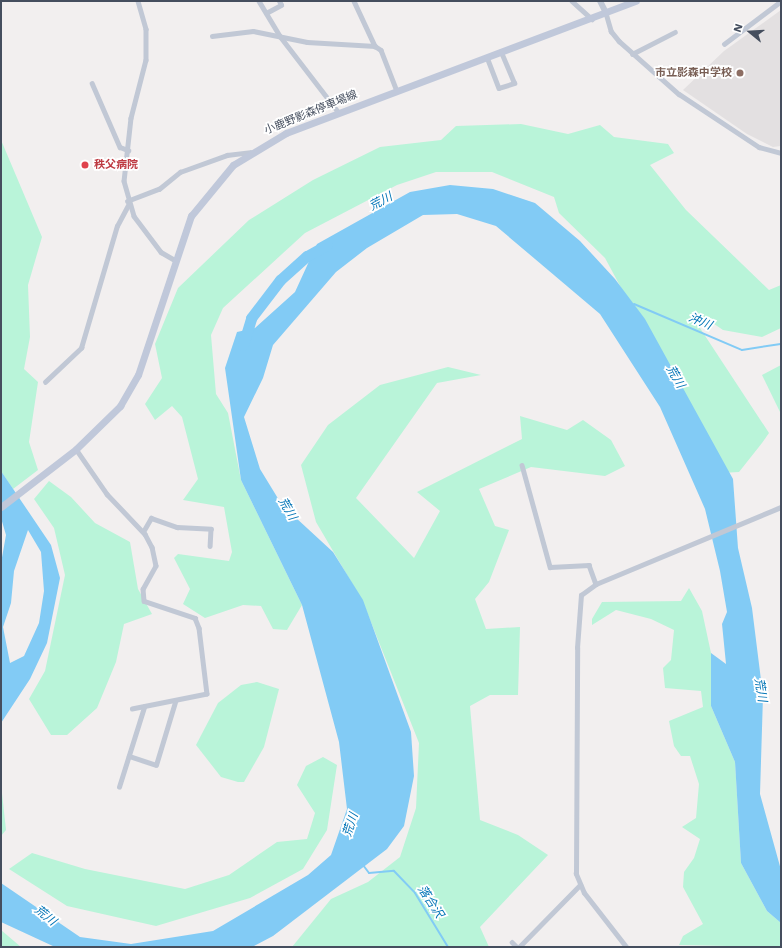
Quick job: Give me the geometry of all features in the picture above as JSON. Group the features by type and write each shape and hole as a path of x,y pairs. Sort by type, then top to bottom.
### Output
{"main road":[{"name":"小鹿野影森停車場線","path":"1,507 76,450 112,416 138,375 191,216 217,180 250,152 286,133 592,19 636,1"}],"street":[{"path":"138,1 146,29 146,60 131,118 124,181 128,203 161,252 176,260"},
{"path":"259,1 280,36 339,113"},
{"path":"266,13 281,5 280,1"},
{"path":"354,1 375,46"},
{"path":"572,1 592,19"},
{"path":"600,1 606,13 611,31 632,54 718,122 758,147 781,153"},
{"path":"724,44 781,1"},
{"path":"212,36 253,31 307,42 375,46 381,50 397,91"},
{"path":"632,54 675,32"},
{"path":"487,57 500,88 514,83 501,52"},
{"path":"92,83 120,148 128,150"},
{"path":"45,382 81,348 118,226 128,203 159,189 180,172 227,155 250,152"},
{"path":"76,450 107,494 143,532 157,559 143,589 144,602 195,618 199,628 207,694 176,702 132,709"},
{"path":"522,465 550,567 589,565 596,584"},
{"path":"626,947 580,885 575,859 578,608 581,595 596,584 781,507"},
{"path":"143,532 151,518 177,527 200,527 211,529 210,546"},
{"path":"129,756 156,765 176,702"},
{"path":"119,787 144,707"},
{"path":"512,942 518,947 580,885"}],"shaded area":[{"name":"市立影森中学校","path":"781,10 781,146 773,147 747,134 683,90 724,51"}],"green space":[{"path":"521,124 568,134 600,125 614,137 668,144 674,153 650,165 686,210 769,290 781,285 781,328 762,337 723,330 698,313 696,322 769,433 762,443 739,472 721,473 605,258 559,213 554,197 492,172 436,172 397,185 305,233 223,308 211,335 216,394 228,413 241,480 302,605 287,630 273,629 261,606 243,605 205,618 183,604 190,589 174,558 178,554 229,561 232,552 224,507 183,500 198,479 182,417 172,406 155,420 145,404 162,378 155,344 178,288 249,220 313,180 380,147 441,140 456,126"},
{"path":"1,140 42,237 28,285 30,337 24,369 38,382 29,442 38,470 13,489 1,471"},
{"path":"781,365 781,414 762,375"},
{"path":"448,367 481,375 437,383 356,498 414,558 440,511 417,492 522,439 520,416 567,430 583,420 611,440 625,466 605,476 531,467 479,489 495,526 509,530 489,582 475,599 486,629 520,627 518,695 490,695 470,706 480,820 518,835 548,855 480,927 489,947 292,947 331,899 368,882 400,857 416,808 419,743 363,602 316,522 301,465 328,425 380,385"},
{"path":"49,481 71,497 95,523 130,542 138,589 152,614 124,624 116,662 97,708 67,735 51,735 29,699 45,671 65,575 54,528 34,499"},
{"path":"689,588 702,611 711,653 711,706 735,762 741,863 767,911 781,923 781,947 679,945 683,936 703,924 683,887 684,872 694,858 700,839 682,827 696,818 699,784 690,756 681,756 674,746 669,721 703,707 701,691 665,688 663,668 671,660 674,630 651,619 616,610 592,625 592,619 602,602 681,601"},
{"path":"257,682 279,689 264,747 244,782 238,782 221,777 196,745 218,703 241,685"},
{"path":"323,757 337,765 327,830 303,869 250,898 156,926 67,906 9,869 32,853 85,869 185,889 229,875 277,842 307,839 315,813 297,785 306,766"},
{"path":"1,784 6,830 1,836"},
{"path":"1,930 21,947 1,947"}],"water":[{"path":"450,185 493,189 535,203 580,241 615,279 645,319 733,479 738,548 752,608 763,696 760,794 781,870 781,923 767,911 741,863 735,762 711,706 711,653 726,664 722,624 727,612 720,571 705,509 660,407 600,314 496,226 457,214 423,215 367,248 336,272 273,345 263,378 244,417 260,469 282,505 333,552 363,600 411,732 414,776 404,826 387,849 273,936 252,947 55,947 1,922 1,883 80,937 131,944 213,931 308,875 331,855 347,809 339,742 302,605 241,480 225,368 237,332 255,328 295,292 317,244 410,192"},
{"path":"1,471 51,545 60,578 47,643 30,679 1,723 1,563 6,535 1,518","holes":["28,530 41,552 44,591 39,623 24,656 10,663 3,627 11,603 14,571"]}],"waterway":[{"name":"荒川","path":"243,345 251,318 280,280 307,256 327,245"},
{"name":"沖川","path":"634,304 742,350 781,344"},
{"name":"落合沢","path":"363,865 369,873 394,871 415,893 448,947"}],"place":[{"name":"市立影森中学校","path":"740,73"},
{"name":"秩父病院","path":"85,165"}]}
